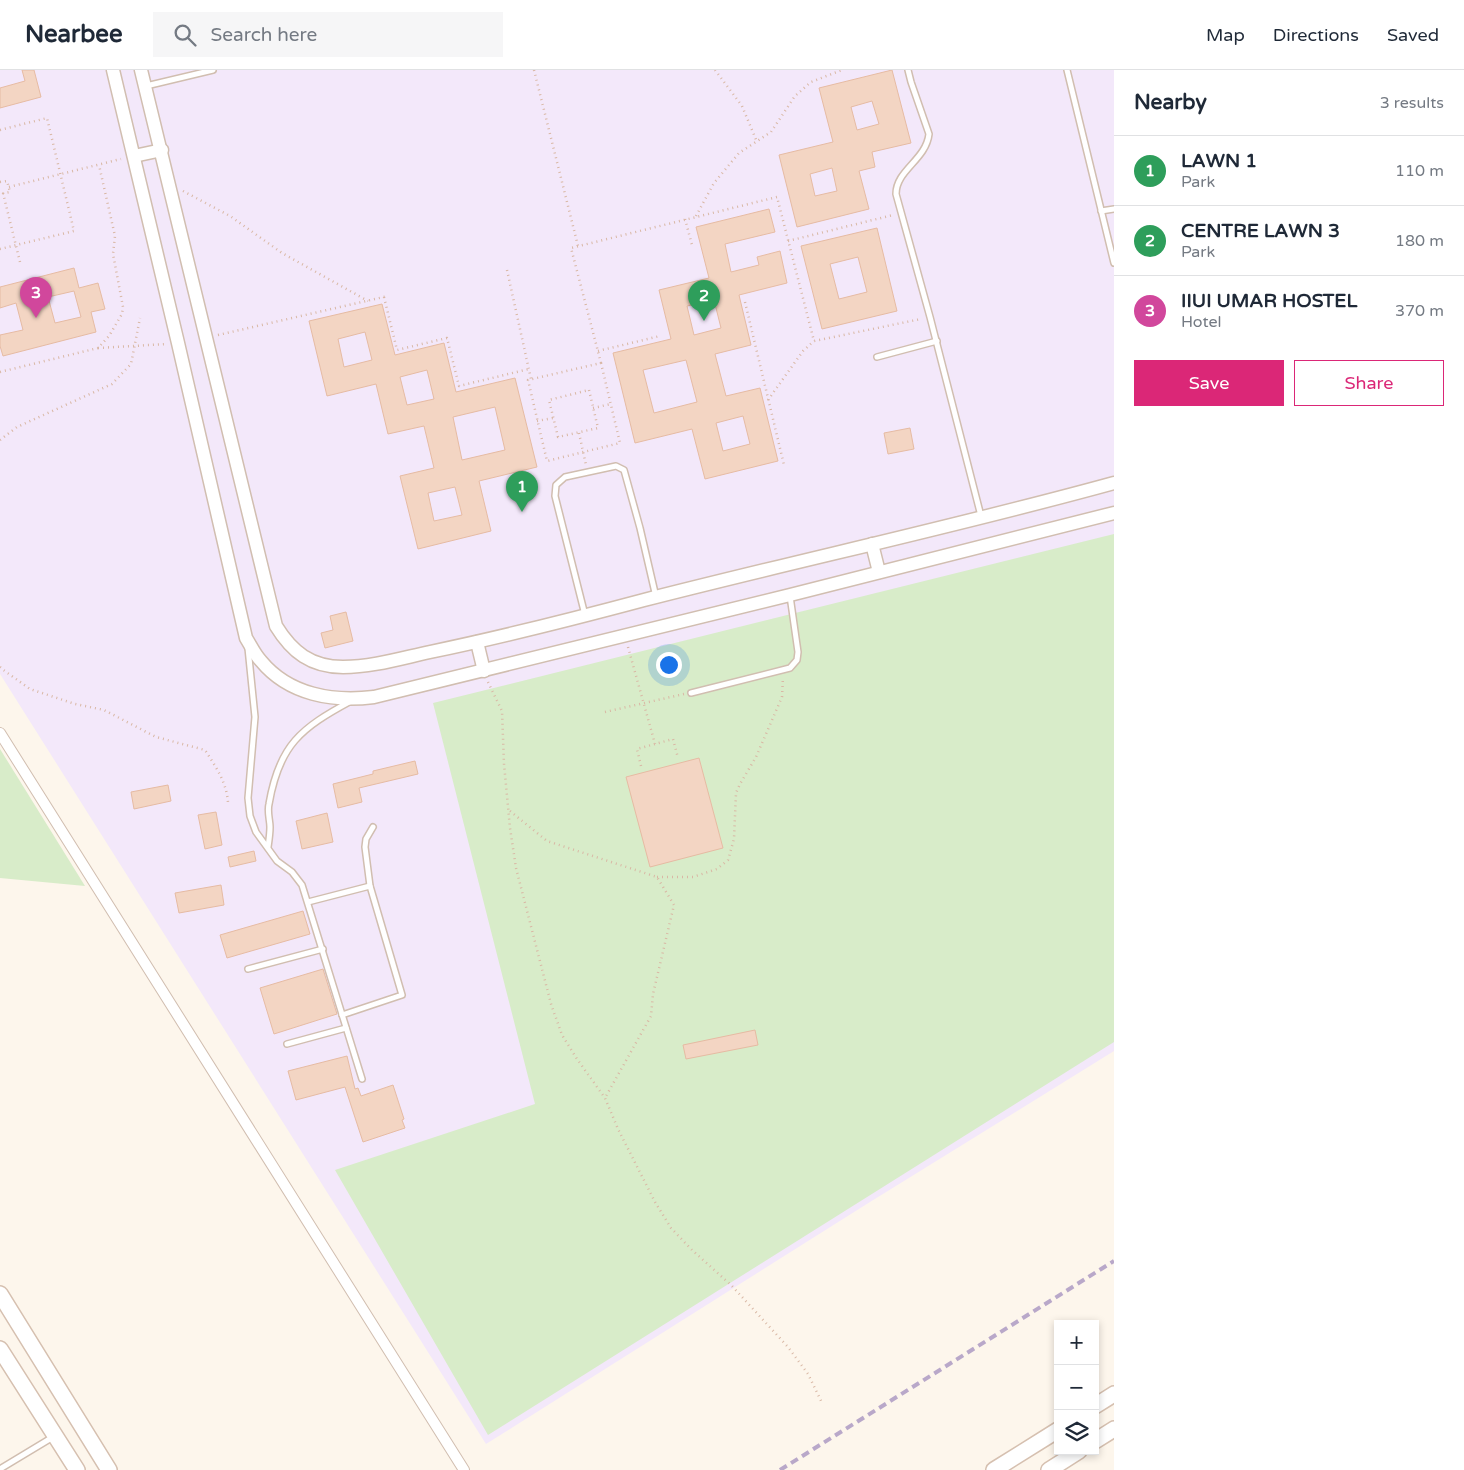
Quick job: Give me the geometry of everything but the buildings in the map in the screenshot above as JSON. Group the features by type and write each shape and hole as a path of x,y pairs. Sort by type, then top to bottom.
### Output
{"main road":[{"path":"0,1294 109,1470"},
{"path":"0,1349 77,1470"},
{"path":"1099,1403 1114,1394"},
{"path":"1099,1438 1114,1429"},
{"path":"994,1470 1054,1432"},
{"path":"1049,1470 1073,1455"}],"street":[{"path":"113,70 246,638 260,660 273,674 302,692 339,699 374,697 626,636 1114,513"},
{"path":"141,70 162,150 276,626 295,650 315,664 343,667 371,664 477,642 982,518 1114,483"},
{"path":"134,156 162,150"},
{"path":"872,544 879,572"},
{"path":"477,642 484,671"},
{"path":"0,733 464,1470"}],"lane":[{"path":"146,86 213,70"},
{"path":"908,70 929,134 928,142 918,160 899,179 896,186 896,194 900,214 937,341 982,518"},
{"path":"1067,70 1114,263"},
{"path":"1102,211 1114,209"},
{"path":"877,357 937,341"},
{"path":"585,616 554,490 558,481 564,477 616,466 621,467 626,473 656,597"},
{"path":"691,693 790,668 797,660 798,652 790,595"},
{"path":"246,638 255,717 248,798 250,816 256,832 277,861 292,872 302,885 362,1079"},
{"path":"268,847 270,830 268,806 278,767 294,739 320,718 355,699"},
{"path":"342,1015 402,994 370,886 365,847 366,839 373,828"},
{"path":"308,902 370,886"},
{"path":"248,969 323,949"},
{"path":"286,1044 346,1028"},
{"path":"0,1469 55,1436"}],"path":[{"path":"534,70 578,246"},
{"path":"715,70 742,106 757,142"},
{"path":"696,216 714,183 732,160 739,153 771,132 796,96 811,82 842,70"},
{"path":"0,130 47,118 74,231 0,249"},
{"path":"8,187 134,156"},
{"path":"98,348 109,336 122,314 123,307 113,254 115,236 99,165"},
{"path":"0,181 7,181 10,192 2,194 20,262"},
{"path":"170,184 230,216 282,253 368,301"},
{"path":"507,270 531,379 528,380 547,461 620,443 571,248 777,197 814,341"},
{"path":"788,241 900,214"},
{"path":"685,219 692,245"},
{"path":"207,338 386,297 397,350 446,338 459,386 529,369"},
{"path":"745,302 784,464"},
{"path":"768,400 803,351 814,341 930,317"},
{"path":"0,440 17,427 112,384 131,364 140,318"},
{"path":"598,351 660,336"},
{"path":"0,372 98,348 178,343"},
{"path":"531,379 601,363"},
{"path":"589,390 598,428 558,437 554,418 549,400 589,390"},
{"path":"593,408 611,404"},
{"path":"537,422 554,418"},
{"path":"579,432 588,472"},
{"path":"626,636 655,744"},
{"path":"0,667 30,688 75,704 104,710 156,737 205,750 218,770 228,794 228,803"},
{"path":"484,671 490,689 502,711 504,764 516,868 551,1004 562,1035 577,1060 605,1098 618,1129 655,1202 671,1228 731,1285 788,1347 808,1374 822,1403"},
{"path":"509,810 547,841 657,877 693,877 717,869 728,860 734,839 736,793 756,757 782,696 782,671"},
{"path":"604,712 691,693"},
{"path":"641,766 636,749 674,739 678,758"},
{"path":"605,1098 651,1016 653,994 674,905 657,877"}],"shaded area":[{"path":"0,70 1114,70 1114,1051 486,1444 0,674"}],"green space":[{"path":"1114,534 1114,1042 488,1435 335,1170 535,1104 433,703"},
{"path":"0,749 85,886 0,878"}],"railway":[{"path":"780,1470 1114,1261"}],"place":[{"name":"IIUI UMAR HOSTEL","path":"36,318"},
{"name":"CENTRE LAWN 3","path":"704,321"},
{"name":"LAWN 1","path":"522,512"}]}
